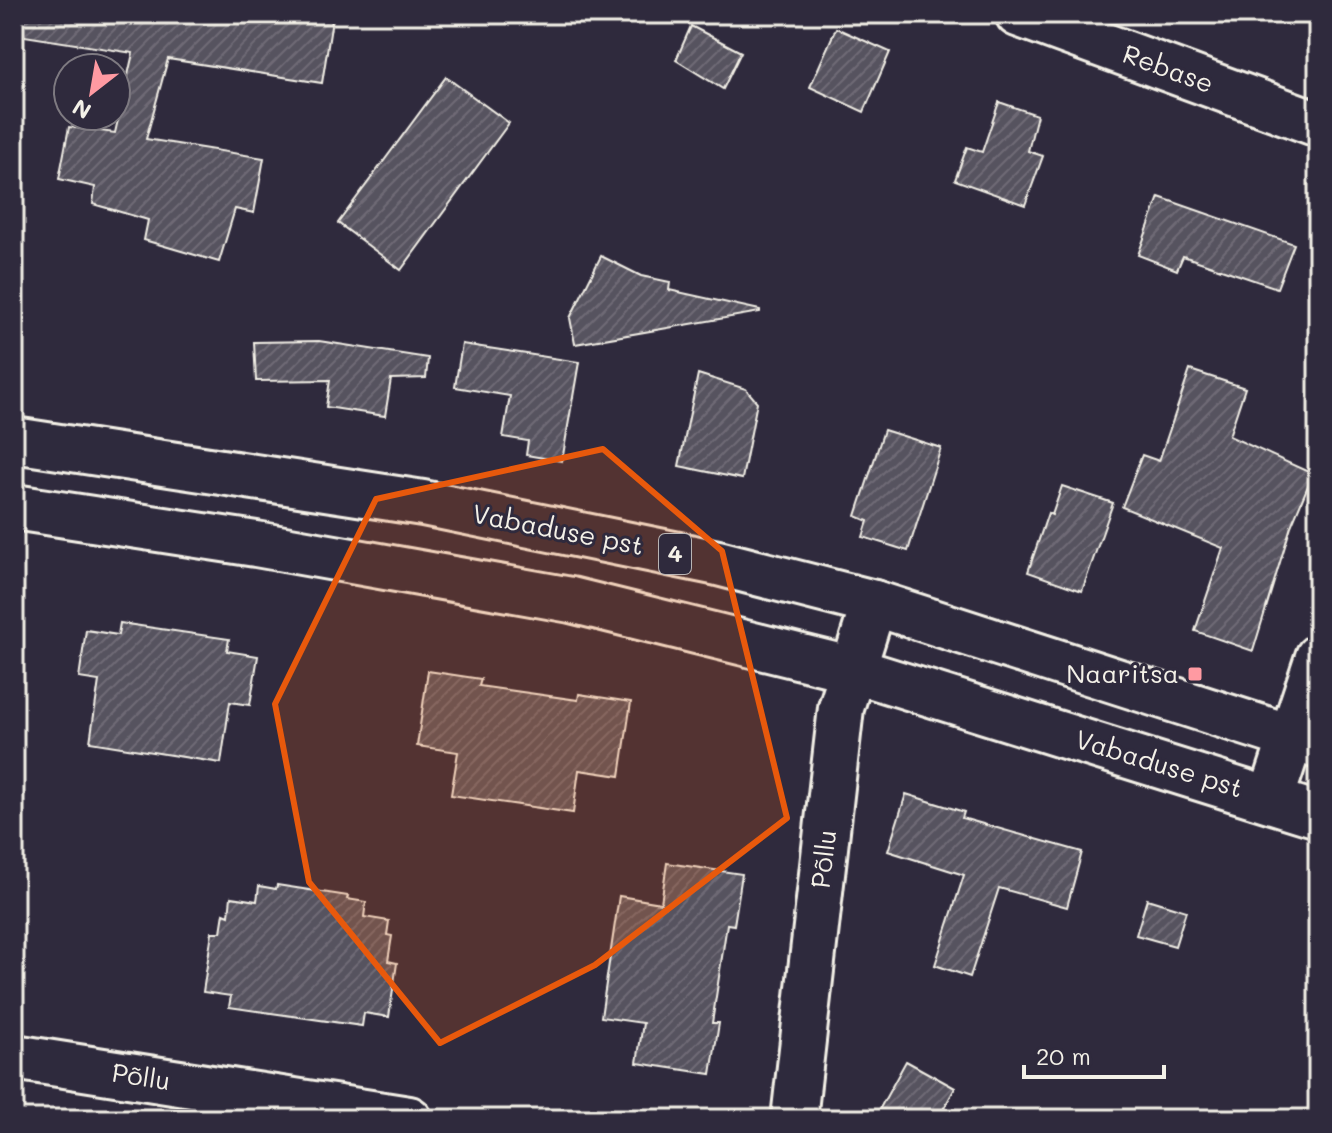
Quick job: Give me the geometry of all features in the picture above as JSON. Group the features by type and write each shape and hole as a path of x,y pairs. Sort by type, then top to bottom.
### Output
{"main road":[{"name":"Rebase","path":"1018,14 1318,124"},
{"name":"Vabaduse pst","path":"14,440 423,503 718,563 874,603 1305,742"},
{"name":"Vabaduse pst","path":"14,507 256,544 571,600 854,670 1318,815"},
{"name":"Põllu","path":"794,1119 841,708 874,603"},
{"path":"1271,799 1305,742 1318,657"},
{"name":"Põllu","path":"14,1057 409,1119"}],"highlighted area":[{"path":"603,449 722,551 787,818 595,965 440,1043 309,882 275,704 376,499"}],"building":[{"path":"19,14 333,14 322,83 168,59 146,139 264,158 254,213 235,209 219,262 144,240 148,220 93,204 95,187 59,179 68,132 132,132 133,53 18,35"},
{"path":"691,26 741,52 723,89 676,60"},
{"path":"836,28 890,52 864,112 810,87"},
{"path":"446,77 509,123 401,270 338,223"},
{"path":"999,102 1037,115 1028,151 1043,156 1025,205 955,180 967,147 982,152"},
{"path":"1159,197 1294,244 1277,288 1183,256 1177,270 1138,255"},
{"path":"601,256 641,276 670,282 669,290 760,312 575,344 570,318"},
{"path":"319,341 428,358 426,378 391,379 385,416 326,407 330,380 256,381 254,342"},
{"path":"462,344 579,362 562,461 526,455 528,441 503,437 510,396 455,387"},
{"path":"1190,370 1245,388 1229,436 1313,474 1291,526 1253,651 1195,631 1223,548 1122,507 1142,455 1159,461"},
{"path":"698,374 746,389 757,402 742,479 679,466"},
{"path":"884,430 941,448 908,551 863,537 868,521 856,516"},
{"path":"1062,486 1113,503 1082,591 1028,572 1048,513 1052,515"},
{"path":"120,623 229,639 227,651 258,656 250,705 230,702 221,763 90,742 99,681 79,678 86,630 118,635"},
{"path":"428,671 481,679 479,686 578,700 579,694 631,702 620,776 579,770 573,813 451,795 458,752 417,746"},
{"path":"906,794 964,812 962,818 1082,852 1067,907 999,888 970,977 935,965 964,875 888,851"},
{"path":"667,863 742,874 734,925 727,924 712,1023 719,1023 711,1074 637,1063 643,1023 601,1017 619,896 661,903"},
{"path":"277,885 348,896 347,899 366,902 364,917 389,921 387,935 392,936 388,961 397,963 389,1017 364,1013 362,1026 229,1007 231,996 203,992 212,932 221,932 224,913 229,915 231,897 257,901 259,886 276,889"},
{"path":"1147,899 1186,911 1175,946 1136,935"},
{"path":"906,1061 955,1088 938,1119 874,1119"}],"place":[{"name":"Naaritsa","path":"1195,674"}]}
